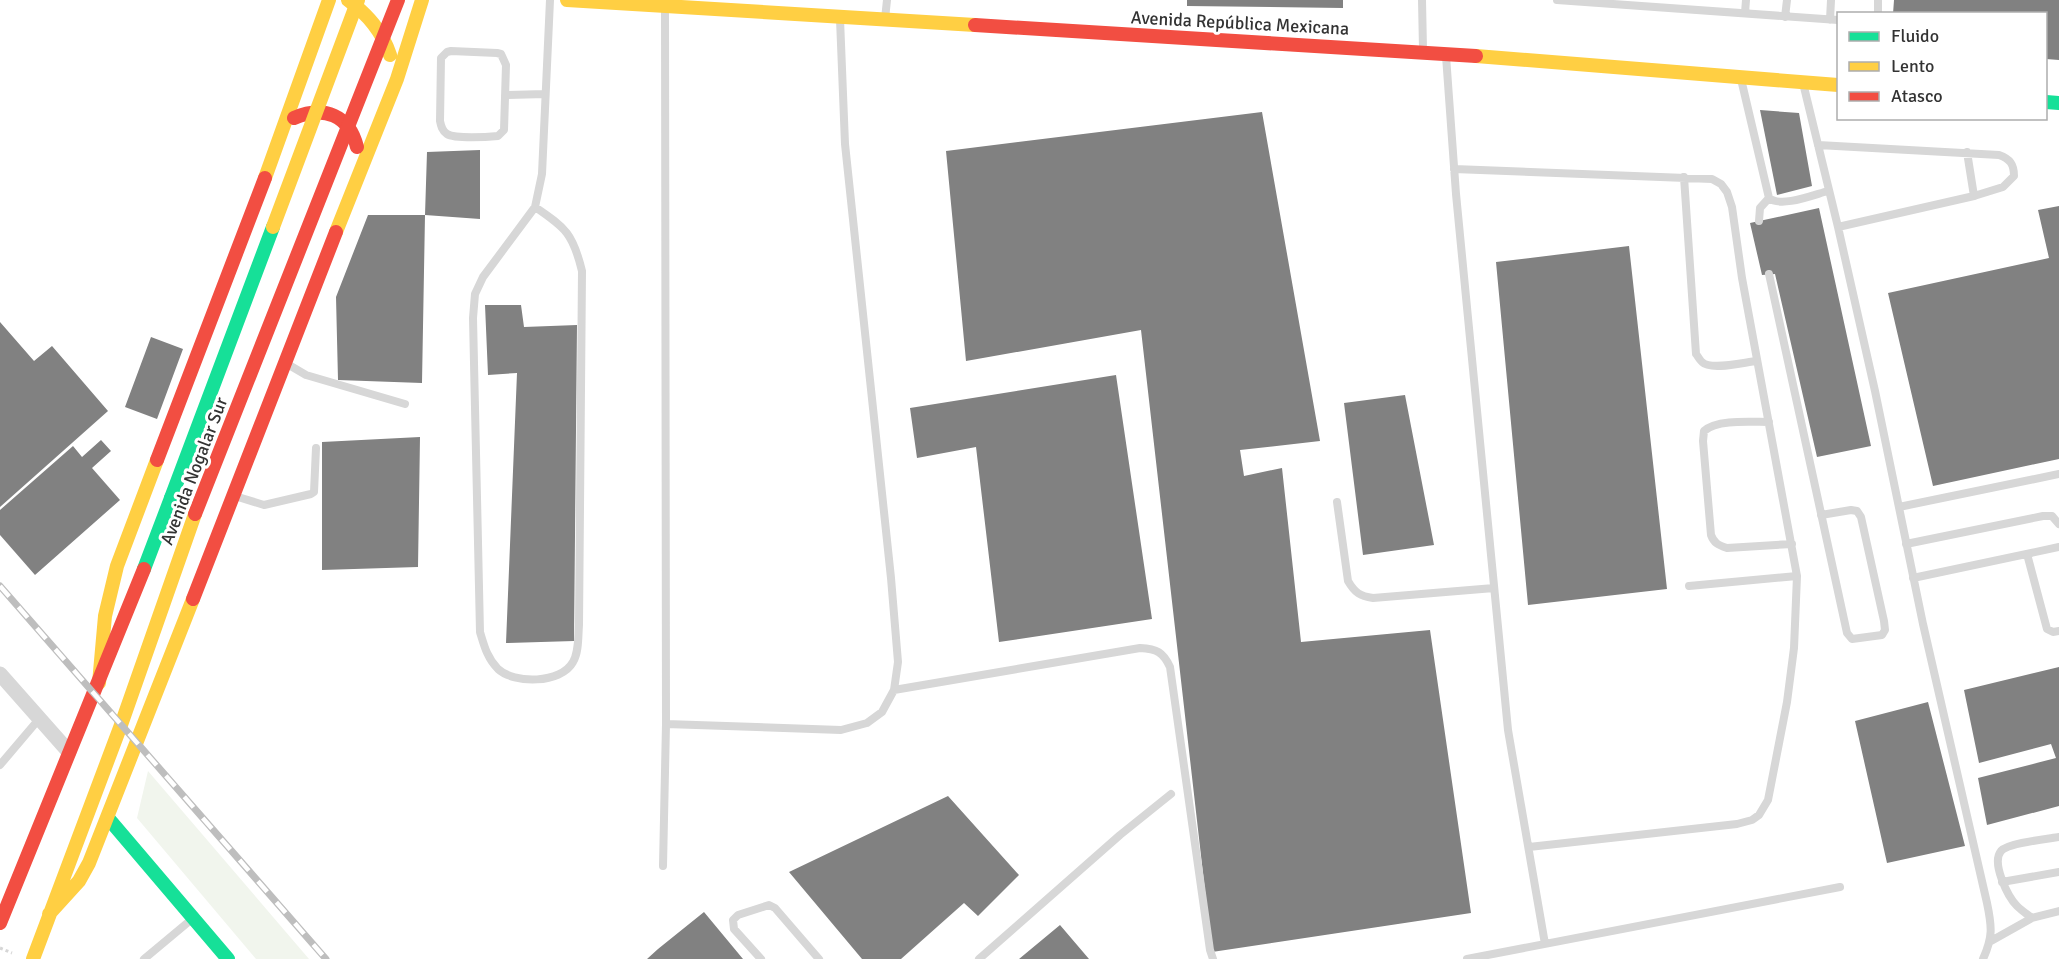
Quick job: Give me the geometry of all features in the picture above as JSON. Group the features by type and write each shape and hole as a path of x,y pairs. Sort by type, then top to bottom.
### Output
{"main road":[{"path":"99,683 105,616 117,566 286,123 328,0"},
{"path":"348,0 370,18 380,30 398,79"},
{"name":"Avenida Nogalar Sur","path":"0,923 130,608 358,0"},
{"name":"Avenida Nogalar Sur","path":"33,959 195,514 398,0"},
{"path":"49,914 79,881 108,818 362,165 398,79 422,0"},
{"name":"Avenida República Mexicana","path":"567,0 1423,52 1837,85"},
{"path":"286,123 302,114 326,113 336,117 348,125 353,133 362,165"},
{"path":"108,818 228,959"}],"street":[{"path":"0,674 69,752"}],"lane":[{"path":"535,207 568,234 576,248 582,271 579,614 578,645 573,662 561,674 550,678 529,679 514,677 499,670 486,653 480,632 473,318 475,294 483,277 535,207 542,174 550,0"},
{"path":"885,20 887,0"},
{"path":"1422,0 1423,52"},
{"path":"1557,0 1661,4 1706,11 1834,20 1831,0"},
{"path":"1706,11 1707,0"},
{"path":"1744,13 1746,0"},
{"path":"1785,17 1787,0"},
{"path":"663,866 666,723 665,7"},
{"path":"666,723 841,730 867,723 882,712 894,690 898,662 845,144 840,17"},
{"path":"451,51 501,54 506,65 505,95 502,134 494,137 447,134 441,127 440,121 441,58 451,51"},
{"path":"1446,54 1454,168 1508,730 1545,944"},
{"path":"1740,77 1769,198 1774,202 1784,202 1828,191"},
{"path":"1803,82 1838,227 1913,578 1988,903 1991,941 1983,959"},
{"path":"505,95 545,94"},
{"path":"1818,146 1999,155 2011,161 2014,168 2014,176 2003,187 1974,196 1838,227"},
{"path":"1967,152 1974,196"},
{"path":"1454,168 1684,177 1712,179 1721,184 1727,192 1732,207 1742,278 1797,576 1794,648 1787,702 1767,801 1759,815 1752,820 1737,824 1529,847"},
{"path":"1684,177 1696,354 1708,366 1757,361"},
{"path":"1759,221 1761,208 1769,198"},
{"path":"1769,274 1821,515 1847,633 1852,639 1882,635 1885,630 1884,621 1861,517 1857,511 1851,510 1821,515"},
{"path":"285,363 306,375 405,404"},
{"path":"1769,422 1718,423 1704,431 1711,535 1719,546 1727,548 1792,544"},
{"path":"233,495 264,505 311,494 314,492 316,448"},
{"path":"1899,507 2059,474"},
{"path":"1337,502 1348,581 1354,591 1361,596 1373,598 1494,588"},
{"path":"1906,544 2043,516 2052,516 2059,524"},
{"path":"1913,578 2059,547"},
{"path":"2027,554 2047,629 2053,632 2059,631"},
{"path":"1689,586 1797,576"},
{"path":"894,690 1140,648 1153,648 1164,654 1170,667 1213,959"},
{"path":"0,765 39,719"},
{"path":"979,959 1171,794"},
{"path":"2032,918 2017,906 2002,882 1997,861 2001,851 2009,846 2059,837"},
{"path":"2002,882 2059,872"},
{"path":"1467,959 1840,887"},
{"path":"760,959 734,929 733,920 738,915 769,905 775,908 819,959"},
{"path":"1991,941 2032,918 2059,911"},
{"path":"144,959 193,918"}],"shaded area":[{"path":"148,771 309,959 256,959 137,818"}],"building":[{"path":"1187,0 1343,0 1343,8 1187,6"},
{"path":"1894,0 2059,0 2059,60 2047,59 2047,12 1893,12"},
{"path":"1760,110 1799,113 1812,186 1777,195"},
{"path":"1262,112 1320,441 1240,450 1244,476 1282,468 1301,642 1430,630 1471,913 1212,952 1141,330 966,361 946,151"},
{"path":"480,150 480,219 425,215 427,152"},
{"path":"2059,206 2059,459 1933,486 1888,293 2049,258 2038,210"},
{"path":"1819,208 1871,446 1817,457 1775,274 1762,275 1750,223"},
{"path":"368,215 425,215 422,383 338,380 336,297"},
{"path":"1629,246 1667,589 1528,605 1496,262"},
{"path":"485,305 521,305 524,327 577,325 574,641 506,643 517,373 488,375"},
{"path":"0,322 34,361 52,346 108,411 0,507"},
{"path":"151,337 183,349 157,419 125,407"},
{"path":"1116,375 1152,619 999,642 976,447 917,458 910,408"},
{"path":"1405,395 1434,545 1363,555 1344,403"},
{"path":"420,437 418,567 322,570 322,442"},
{"path":"101,440 111,451 92,468 120,500 35,575 0,535 0,510 73,446 82,457"},
{"path":"2059,667 2059,806 1987,825 1978,778 2056,758 2051,744 1979,763 1964,690"},
{"path":"1928,702 1965,846 1887,863 1855,721"},
{"path":"948,796 1019,875 978,916 964,903 901,959 862,959 789,872"},
{"path":"704,912 743,959 647,959 658,949"},
{"path":"1060,925 1089,959 1019,959"}],"railway":[{"path":"0,586 326,959"}],"traffic: fast":[{"path":"2047,102 2059,103"},
{"path":"171,498 273,227"},
{"path":"144,569 171,498"},
{"path":"108,818 228,959"}],"traffic: slow":[{"path":"265,178 329,0"},
{"path":"348,0 374,24 390,55"},
{"path":"273,227 358,0"},
{"path":"336,232 397,79 422,0"},
{"path":"567,0 975,25"},
{"path":"1476,56 1837,85"},
{"path":"99,683 105,616 117,566 157,460"},
{"path":"33,959 121,725 195,514"},
{"path":"49,914 79,881 89,863 193,599"}],"traffic: jam":[{"path":"195,514 398,0"},
{"path":"975,25 1476,56"},
{"path":"294,118 315,113 334,116 348,127 357,147"},
{"path":"157,460 265,178"},
{"path":"193,599 336,232"},
{"path":"0,923 144,569"}]}
